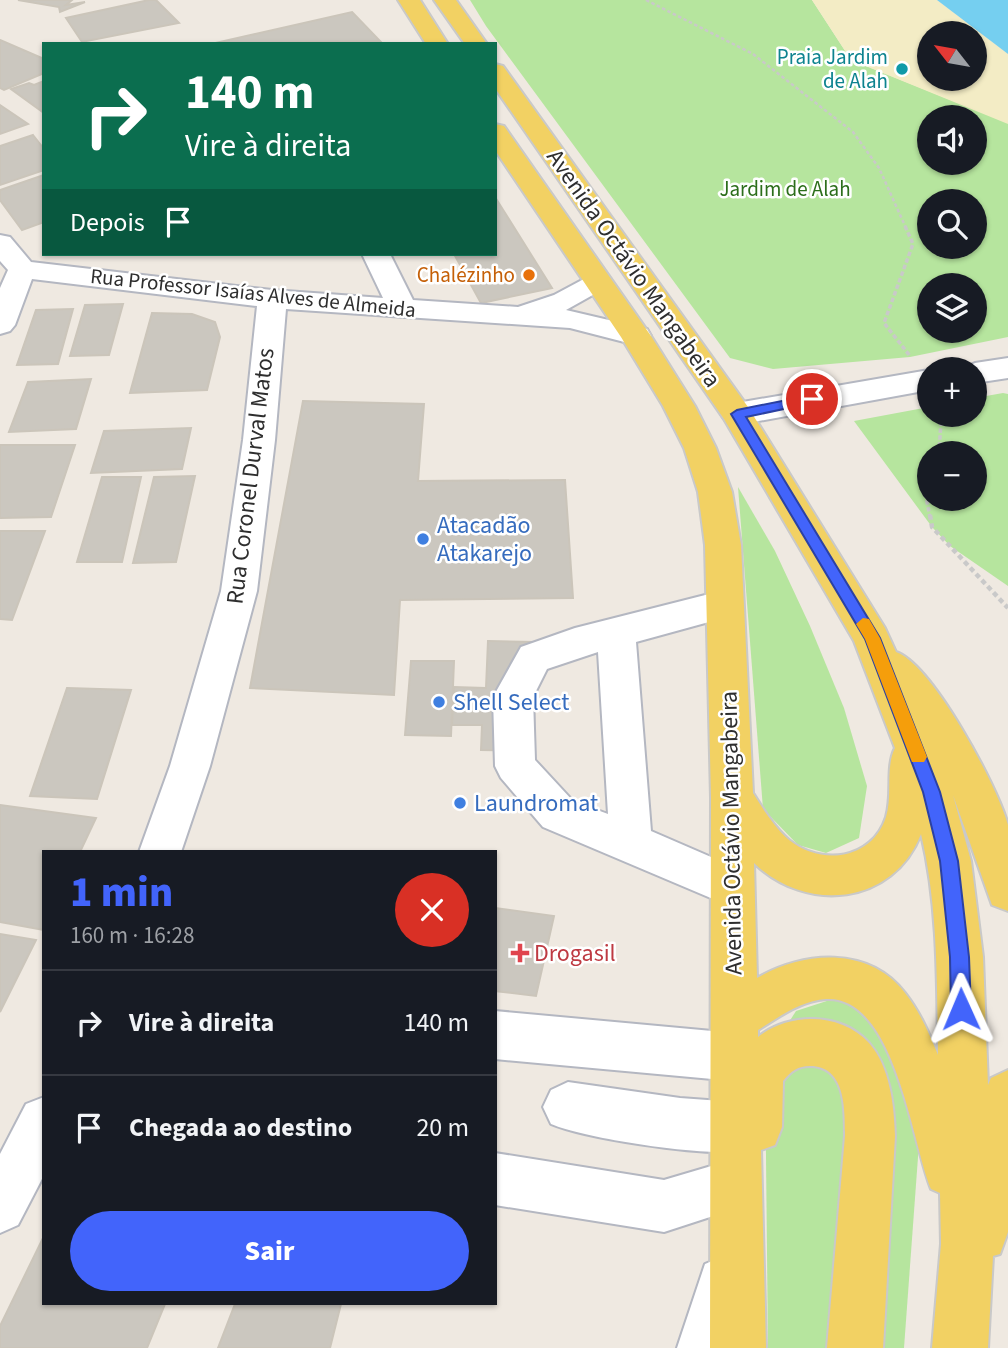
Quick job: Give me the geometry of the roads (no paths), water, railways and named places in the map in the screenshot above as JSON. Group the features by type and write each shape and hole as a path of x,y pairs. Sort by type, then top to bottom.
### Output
{"main road":[{"path":"409,0 436,42"},
{"path":"445,0 475,42"},
{"name":"Avenida Octávio Mangabeira","path":"497,74 737,414 872,638 932,792 949,861 960,957 967,1244 962,1325"},
{"name":"Avenida Octávio Mangabeira","path":"497,134 636,336 679,406 700,448 715,492 723,545 732,797 738,1348"},
{"path":"872,638 917,692 951,741 975,796 1008,891"},
{"path":"732,797 768,848 782,859 831,878 860,873 884,860 902,833 910,802 912,769 903,719"},
{"path":"734,1038 754,1003 805,980 838,978 864,984 879,997 896,1014 912,1043 929,1090 967,1244"},
{"path":"762,1348 756,1088 768,1060 786,1046 806,1039 836,1047 859,1069 870,1109 855,1348"},
{"path":"962,1325 1008,1096"}],"street":[{"path":"0,243 22,269 0,325"},
{"path":"377,256 403,308"},
{"name":"Rua Professor Isaías Alves de Almeida","path":"22,269 272,299 570,319 636,336"},
{"path":"517,315 564,301 597,281"},
{"name":"Rua Coronel Durval Matos","path":"161,850 190,766 239,591 259,440 272,299"},
{"path":"987,371 1008,368"},
{"path":"737,414 917,369"},
{"path":"725,604 617,632 534,658 513,697 516,766 558,814 631,842 732,887"},
{"path":"617,632 631,842"},
{"path":"497,1035 734,1038"},
{"path":"568,1107 680,1123 735,1127"},
{"path":"0,1207 42,1126"},
{"path":"497,1179 664,1206 735,1185"},
{"path":"705,1348 736,1244"}],"water":[{"path":"937,0 1008,0 1008,54 987,38 987,21 965,21"}],"place":[{"name":"Praia Jardim de Alah","path":"902,69"},
{"name":"Chalézinho","path":"529,275"},
{"name":"Atacadão Atakarejo","path":"423,539"},
{"name":"Shell Select","path":"439,702"},
{"name":"Laundromat","path":"460,803"},
{"name":"Drogasil","path":"520,953"}],"park label":[{"name":"Jardim de Alah","path":"785,189"}]}
